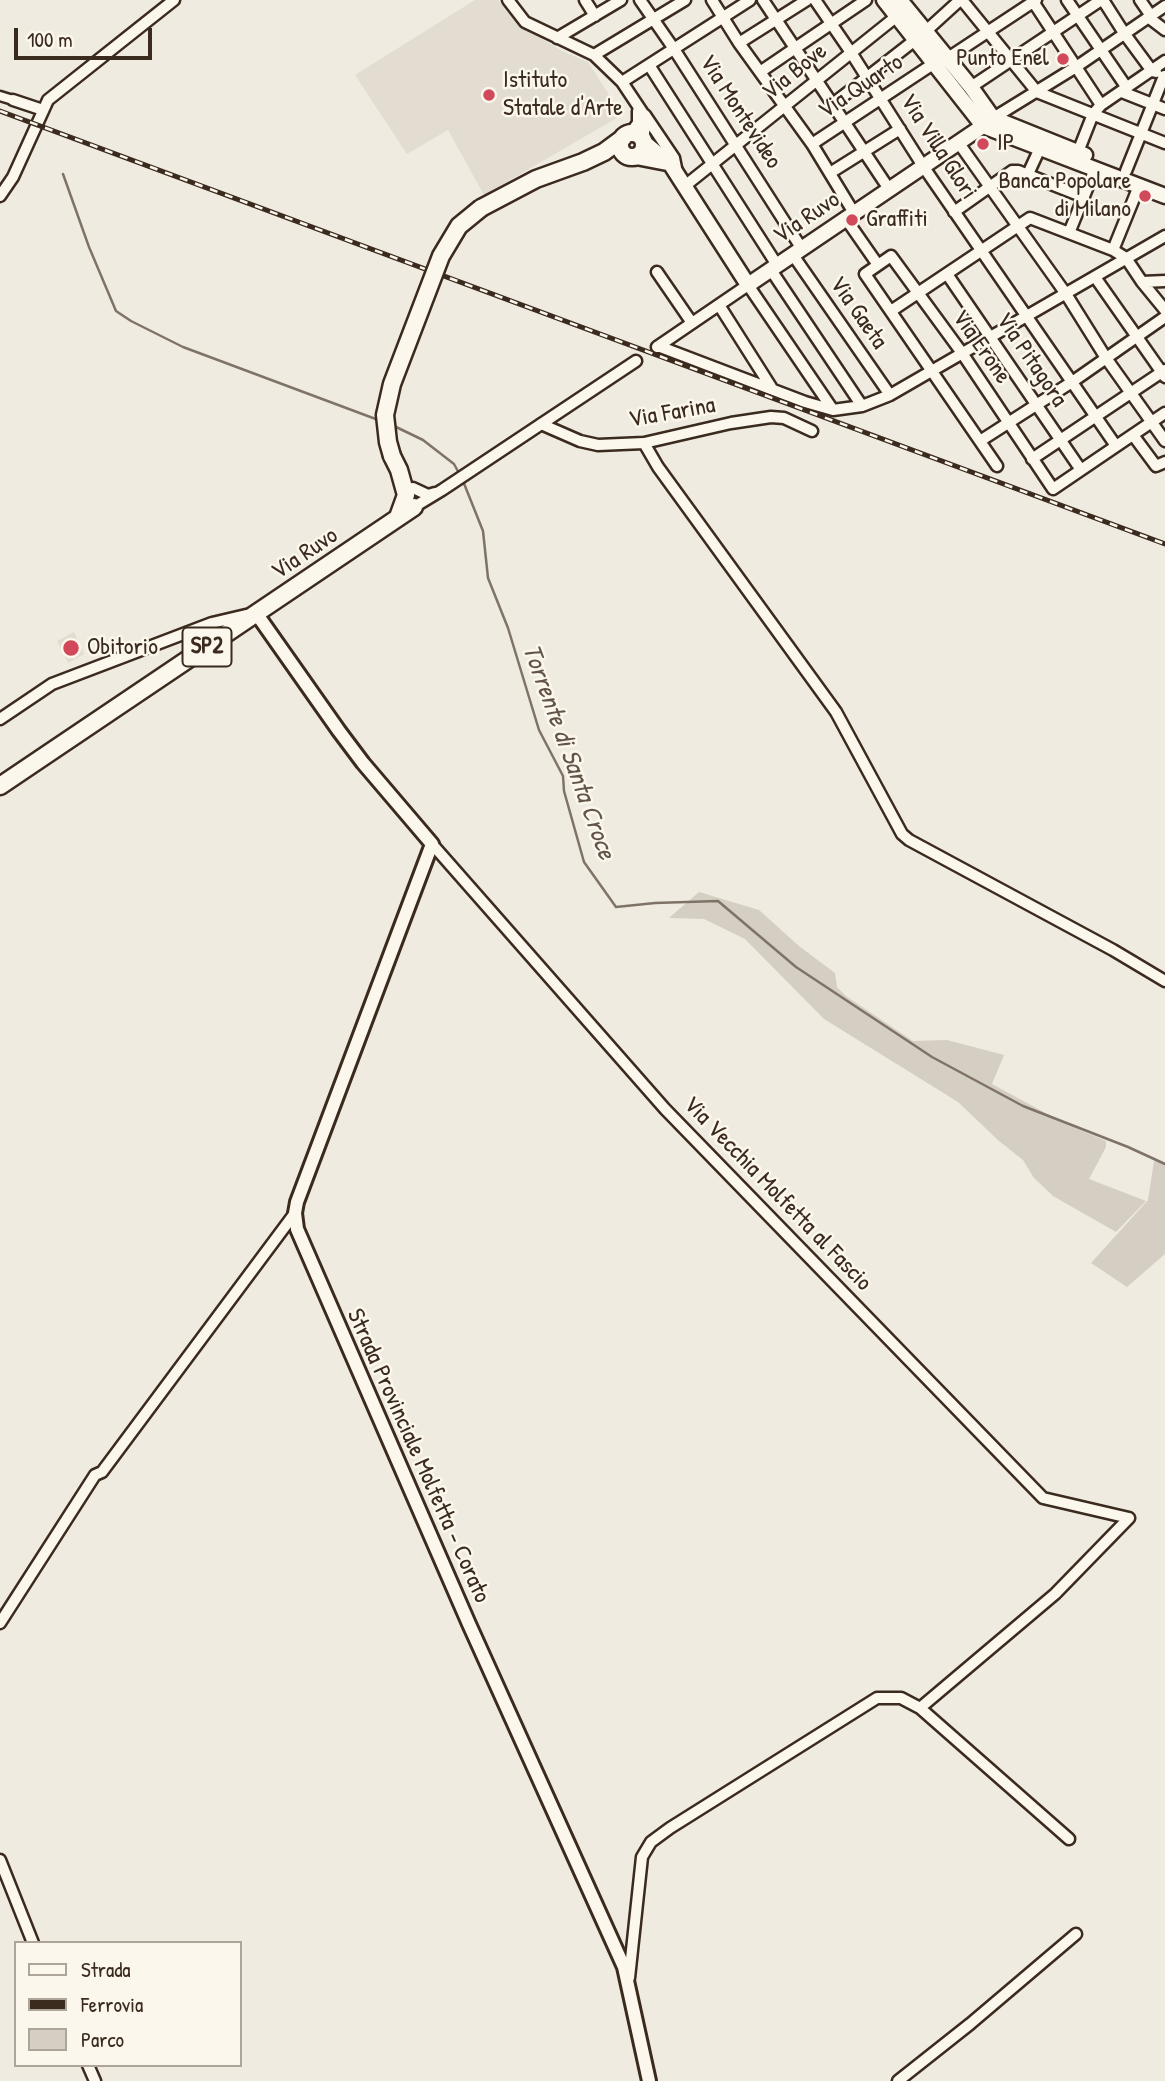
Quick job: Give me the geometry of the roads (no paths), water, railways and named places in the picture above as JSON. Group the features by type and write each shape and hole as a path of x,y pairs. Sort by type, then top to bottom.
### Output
{"main road":[{"path":"884,0 905,6 933,64 988,122 1040,148 1165,196"},
{"path":"920,35 948,58 971,88 988,122 1078,152 1165,186"},
{"name":"Via Ruvo","path":"748,285 988,122"},
{"path":"411,496 395,463 385,415 392,384 441,256 459,226 481,208 536,179 634,144 674,169 748,285"},
{"name":"Via Ruvo","path":"0,786 398,517 411,496"}],"street":[{"path":"0,196 13,177 48,100 163,3 174,0"},
{"path":"508,0 525,22 594,55 622,82 674,158 674,169"},
{"path":"585,0 594,16"},
{"path":"557,38 621,0"},
{"name":"Via Montevideo","path":"640,0 737,145 797,252"},
{"path":"594,55 685,0"},
{"path":"712,0 830,173 850,216 878,265 865,274 997,466"},
{"path":"622,82 750,0"},
{"path":"763,0 889,189"},
{"path":"739,43 807,0"},
{"name":"Via Villa Glori","path":"815,0 954,212 1116,446"},
{"path":"760,72 866,0"},
{"path":"833,104 961,0 1037,92 1165,143"},
{"path":"1067,0 1101,49 1124,90 1165,109"},
{"path":"971,88 1102,0 1152,71 1164,76 1126,171"},
{"path":"1140,0 1149,16 1165,30"},
{"path":"948,58 1034,1 1101,105"},
{"name":"Via Bove","path":"686,185 852,54 905,6"},
{"path":"988,122 1076,67 1165,6"},
{"path":"1078,152 1093,114 1101,105 1165,61"},
{"name":"Via Quarto","path":"812,144 933,64"},
{"path":"649,65 862,406"},
{"path":"0,96 43,110"},
{"path":"634,144 645,126 639,107"},
{"path":"830,173 900,129"},
{"path":"958,142 1066,294 1106,358 1165,441"},
{"path":"1028,174 1040,148"},
{"path":"1069,233 1095,169"},
{"path":"954,212 1012,171 1018,170 1084,197"},
{"path":"1113,250 1139,186"},
{"path":"891,311 1030,218 1113,250 1126,258 1165,310"},
{"path":"719,305 772,388 833,410 862,406 890,395 1165,236"},
{"name":"Via Gaeta","path":"797,252 890,395"},
{"name":"Via Erone","path":"878,265 891,256 962,353 1053,489 1081,470"},
{"path":"657,272 692,323"},
{"name":"Via Pitagora","path":"947,274 1081,470"},
{"path":"1032,459 1164,373 1095,277"},
{"path":"1142,282 1165,281"},
{"path":"748,285 833,410"},
{"name":"Via Ruvo","path":"748,285 657,347 772,388"},
{"path":"980,441 1072,382 1165,317"},
{"name":"Via Ruvo","path":"411,496 440,491 636,361"},
{"path":"1081,470 1165,413"},
{"name":"Via Farina","path":"541,424 580,441 598,445 644,443 771,417 784,418 812,431"},
{"path":"1133,435 1160,464"},
{"path":"644,443 658,467 836,712 902,834 1165,981"},
{"path":"411,496 440,491"},
{"path":"0,719 52,684 212,623 257,613 347,742 432,844 295,1213 102,1472 95,1475 0,1623"},
{"name":"Via Vecchia Molfetta al Fascio","path":"432,844 665,1109 1043,1498 1129,1518 1055,1594 920,1708"},
{"name":"Strada Provinciale Molfetta - Corato","path":"295,1213 296,1229 308,1258 624,1967 649,2081"},
{"path":"628,1984 642,1857 651,1842 877,1698 901,1698 920,1708 1069,1839"},
{"path":"0,1860 32,1941"},
{"path":"898,2081 1076,1934"}],"waterway":[{"name":"Torrente di Santa Croce","path":"63,174 116,311 183,347 381,421"},
{"name":"Torrente di Santa Croce","path":"394,426 423,440 454,464 460,475"},
{"name":"Torrente di Santa Croce","path":"463,481 483,531 488,578 508,628 539,730 563,776 564,791 584,862 616,907 718,901 796,967 932,1057 1023,1106 1165,1164"}],"railway":[{"path":"0,111 1165,544"}],"place":[{"name":"Punto Enel","path":"1063,59"},
{"name":"Istituto Statale d'Arte","path":"489,95"},
{"name":"IP","path":"983,144"},
{"name":"Banca Popolare di Milano","path":"1145,196"},
{"name":"Graffiti","path":"852,220"},
{"name":"Obitorio","path":"71,648"}]}
